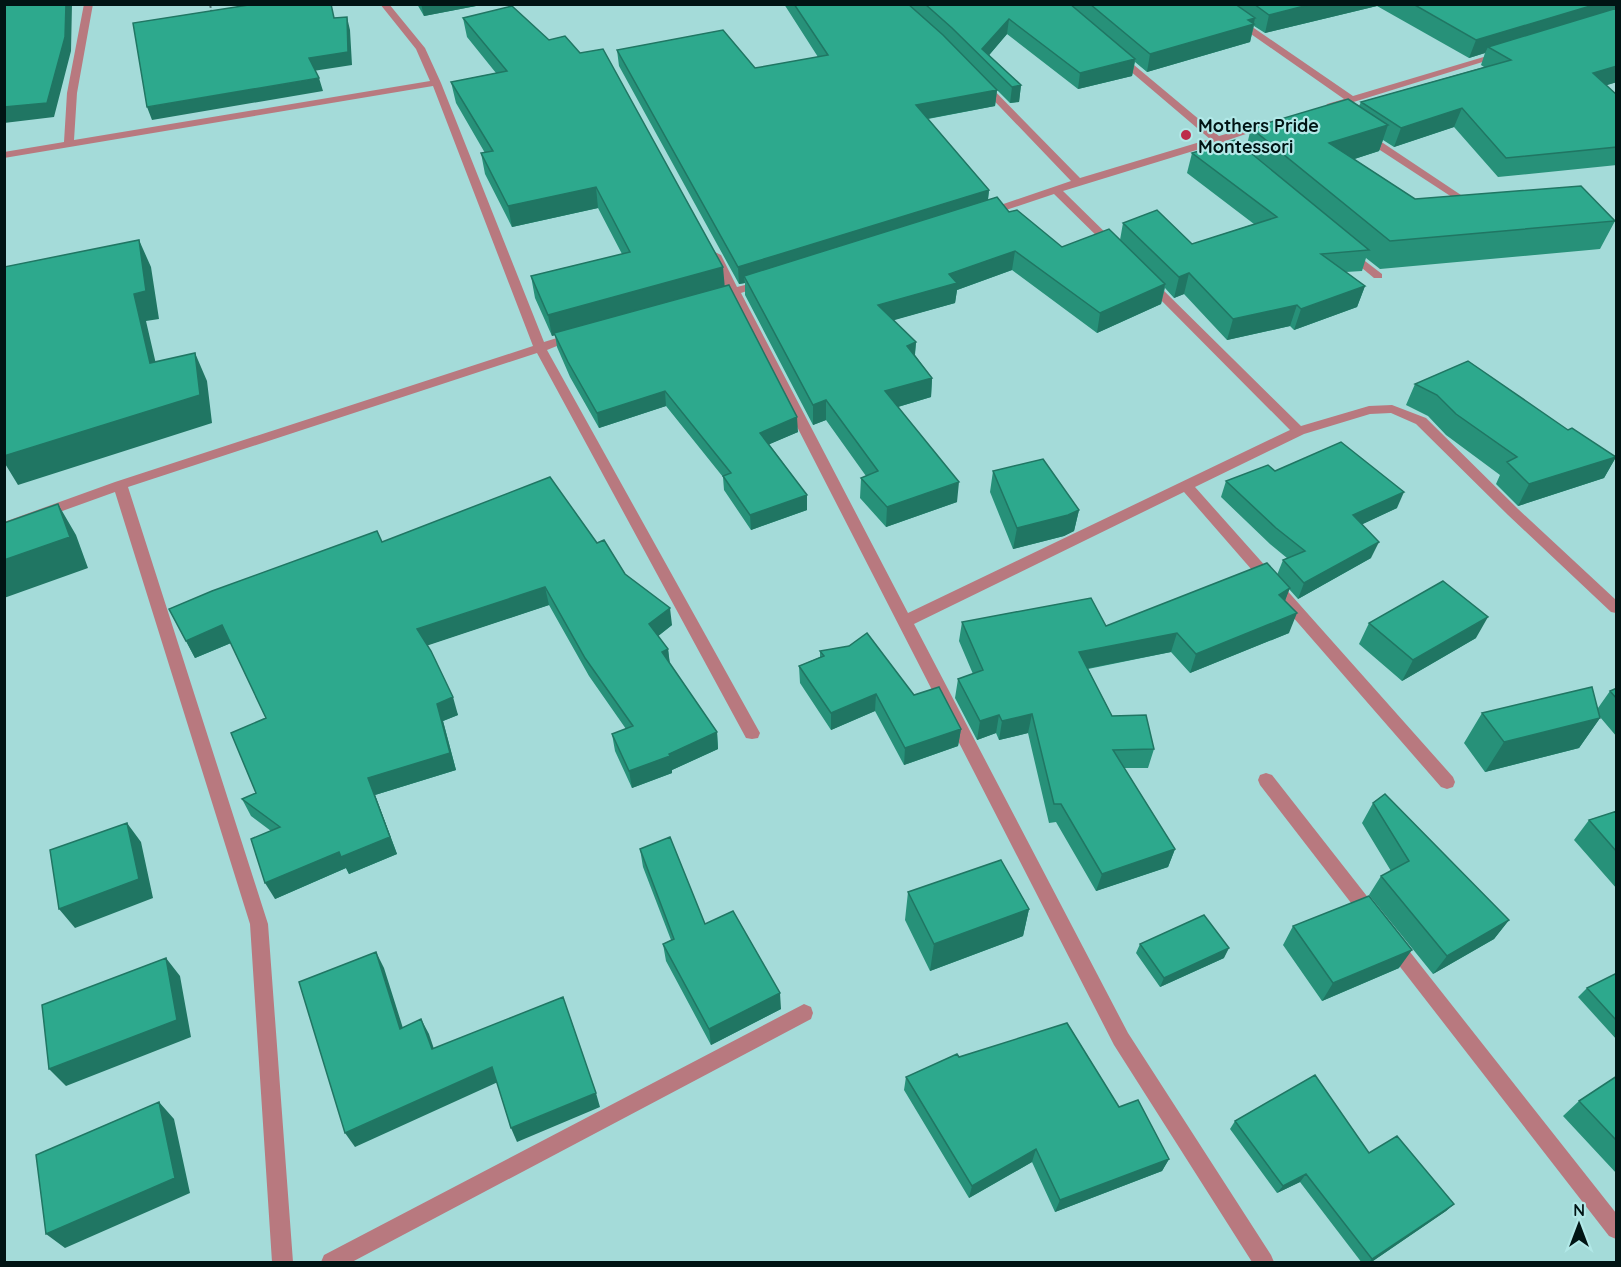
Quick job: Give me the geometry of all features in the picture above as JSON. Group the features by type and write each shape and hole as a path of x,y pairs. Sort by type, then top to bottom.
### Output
{"street":[{"path":"69,145 72,93 88,4"},
{"path":"384,4 420,48 436,83 539,346 752,733"},
{"path":"1212,4 1352,100"},
{"path":"1329,111 1352,100 1517,49"},
{"path":"1110,50 1222,144"},
{"path":"971,72 1078,182"},
{"path":"4,155 436,83"},
{"path":"979,215 1078,182 1222,144 1281,121"},
{"path":"1353,128 1462,199"},
{"path":"1057,190 1124,257"},
{"path":"707,240 1121,1039 1264,1263"},
{"path":"1342,246 1378,276"},
{"path":"1140,274 1299,431"},
{"path":"700,302 779,278"},
{"path":"6,523 539,346 585,334"},
{"path":"906,621 1299,431 1369,410 1392,409 1421,421 1512,512 1617,608"},
{"path":"120,485 259,924 283,1263"},
{"path":"1186,485 1447,782"},
{"path":"1266,780 1617,1229"},
{"path":"331,1263 804,1013"}],"path":[{"path":"210,4 212,16"}],"building":[{"path":"4,4 66,4 65,37 47,103 4,107"},
{"path":"255,4 331,4 334,18 347,17 348,52 309,58 319,78 147,107 133,23"},
{"path":"794,4 908,4 943,35 997,90 916,105 989,190 738,267 617,50 723,30 755,68 828,55"},
{"path":"925,4 1070,4 1135,59 1080,73 1009,19 982,49 1021,85 1012,87"},
{"path":"1090,4 1235,4 1255,18 1248,20 1254,24 1150,54"},
{"path":"1254,4 1312,4 1269,15"},
{"path":"1413,4 1597,4 1476,40"},
{"path":"512,6 549,40 565,36 580,53 603,49 723,267 548,315 531,276 630,252 596,187 508,206 481,153 493,151 451,82 507,71 463,18"},
{"path":"1617,8 1617,66 1593,73 1617,95 1617,147 1506,158 1462,108 1401,128 1361,102 1511,60 1488,47"},
{"path":"1348,99 1388,125 1329,143 1415,199 1581,186 1615,221 1390,241 1251,128"},
{"path":"1235,140 1369,250 1321,254 1365,286 1301,309 1297,305 1233,319 1189,273 1179,277 1123,223 1157,210 1192,244 1277,217 1192,153"},
{"path":"997,197 1009,212 1017,210 1062,247 1109,229 1165,284 1100,313 1015,251 949,274 957,283 878,305 916,342 907,346 932,378 885,391 959,482 887,507 861,478 878,471 826,400 813,405 744,276"},
{"path":"139,240 146,291 134,294 150,363 195,353 200,395 4,456 4,267"},
{"path":"729,285 797,417 760,433 807,495 750,515 723,476 731,473 665,391 597,413 554,333"},
{"path":"1468,361 1568,430 1572,428 1616,457 1529,484 1507,462 1517,457 1456,414 1437,395 1415,384"},
{"path":"1341,442 1404,492 1353,515 1379,542 1304,583 1283,560 1305,551 1276,528 1226,481 1268,465 1275,471"},
{"path":"1043,459 1079,510 1017,528 993,471"},
{"path":"550,477 597,543 604,540 625,574 670,608 649,624 668,649 662,652 717,732 669,754 670,756 629,771 612,734 633,726 585,658 545,587 417,629 431,651 453,697 437,704 450,753 368,778 390,837 341,857 339,852 265,883 251,839 280,827 242,799 256,793 231,733 266,718 222,625 186,641 169,609 377,531 382,542"},
{"path":"58,504 70,537 4,560 4,523"},
{"path":"1267,563 1290,588 1279,595 1297,613 1196,654 1177,633 1079,652 1112,716 1146,715 1154,749 1113,750 1175,849 1102,874 1061,804 1054,804 1032,714 1002,721 999,715 980,721 958,679 983,670 962,622 1091,598 1106,626"},
{"path":"1443,581 1488,617 1413,660 1369,623"},
{"path":"867,633 914,695 939,687 961,729 905,748 876,694 831,713 799,666 824,656 820,651 849,646"},
{"path":"1592,687 1600,718 1504,742 1482,713"},
{"path":"1617,688 1617,699 1610,691"},
{"path":"1385,794 1509,920 1447,956 1381,876 1409,861 1373,803"},
{"path":"1617,811 1617,852 1589,820"},
{"path":"127,823 139,879 59,909 50,850"},
{"path":"670,837 705,924 733,911 780,993 709,1029 663,944 674,939 640,849"},
{"path":"1001,860 1029,909 934,944 908,892"},
{"path":"1369,896 1412,950 1333,983 1293,926"},
{"path":"1204,915 1229,948 1164,978 1140,944"},
{"path":"376,952 400,1029 421,1019 432,1049 563,997 596,1093 511,1128 492,1067 345,1133 299,982"},
{"path":"166,958 177,1020 49,1069 42,1005"},
{"path":"1617,973 1617,1021 1587,988"},
{"path":"1067,1023 1119,1107 1138,1100 1169,1159 1060,1200 1036,1149 972,1186 906,1077 957,1054 959,1057"},
{"path":"1315,1075 1369,1153 1397,1136 1454,1204 1372,1259 1306,1174 1283,1186 1235,1121"},
{"path":"1617,1076 1617,1141 1579,1101"},
{"path":"159,1102 175,1178 46,1234 36,1155"}],"place":[{"name":"Mothers Pride Montessori","path":"1186,135"}]}
